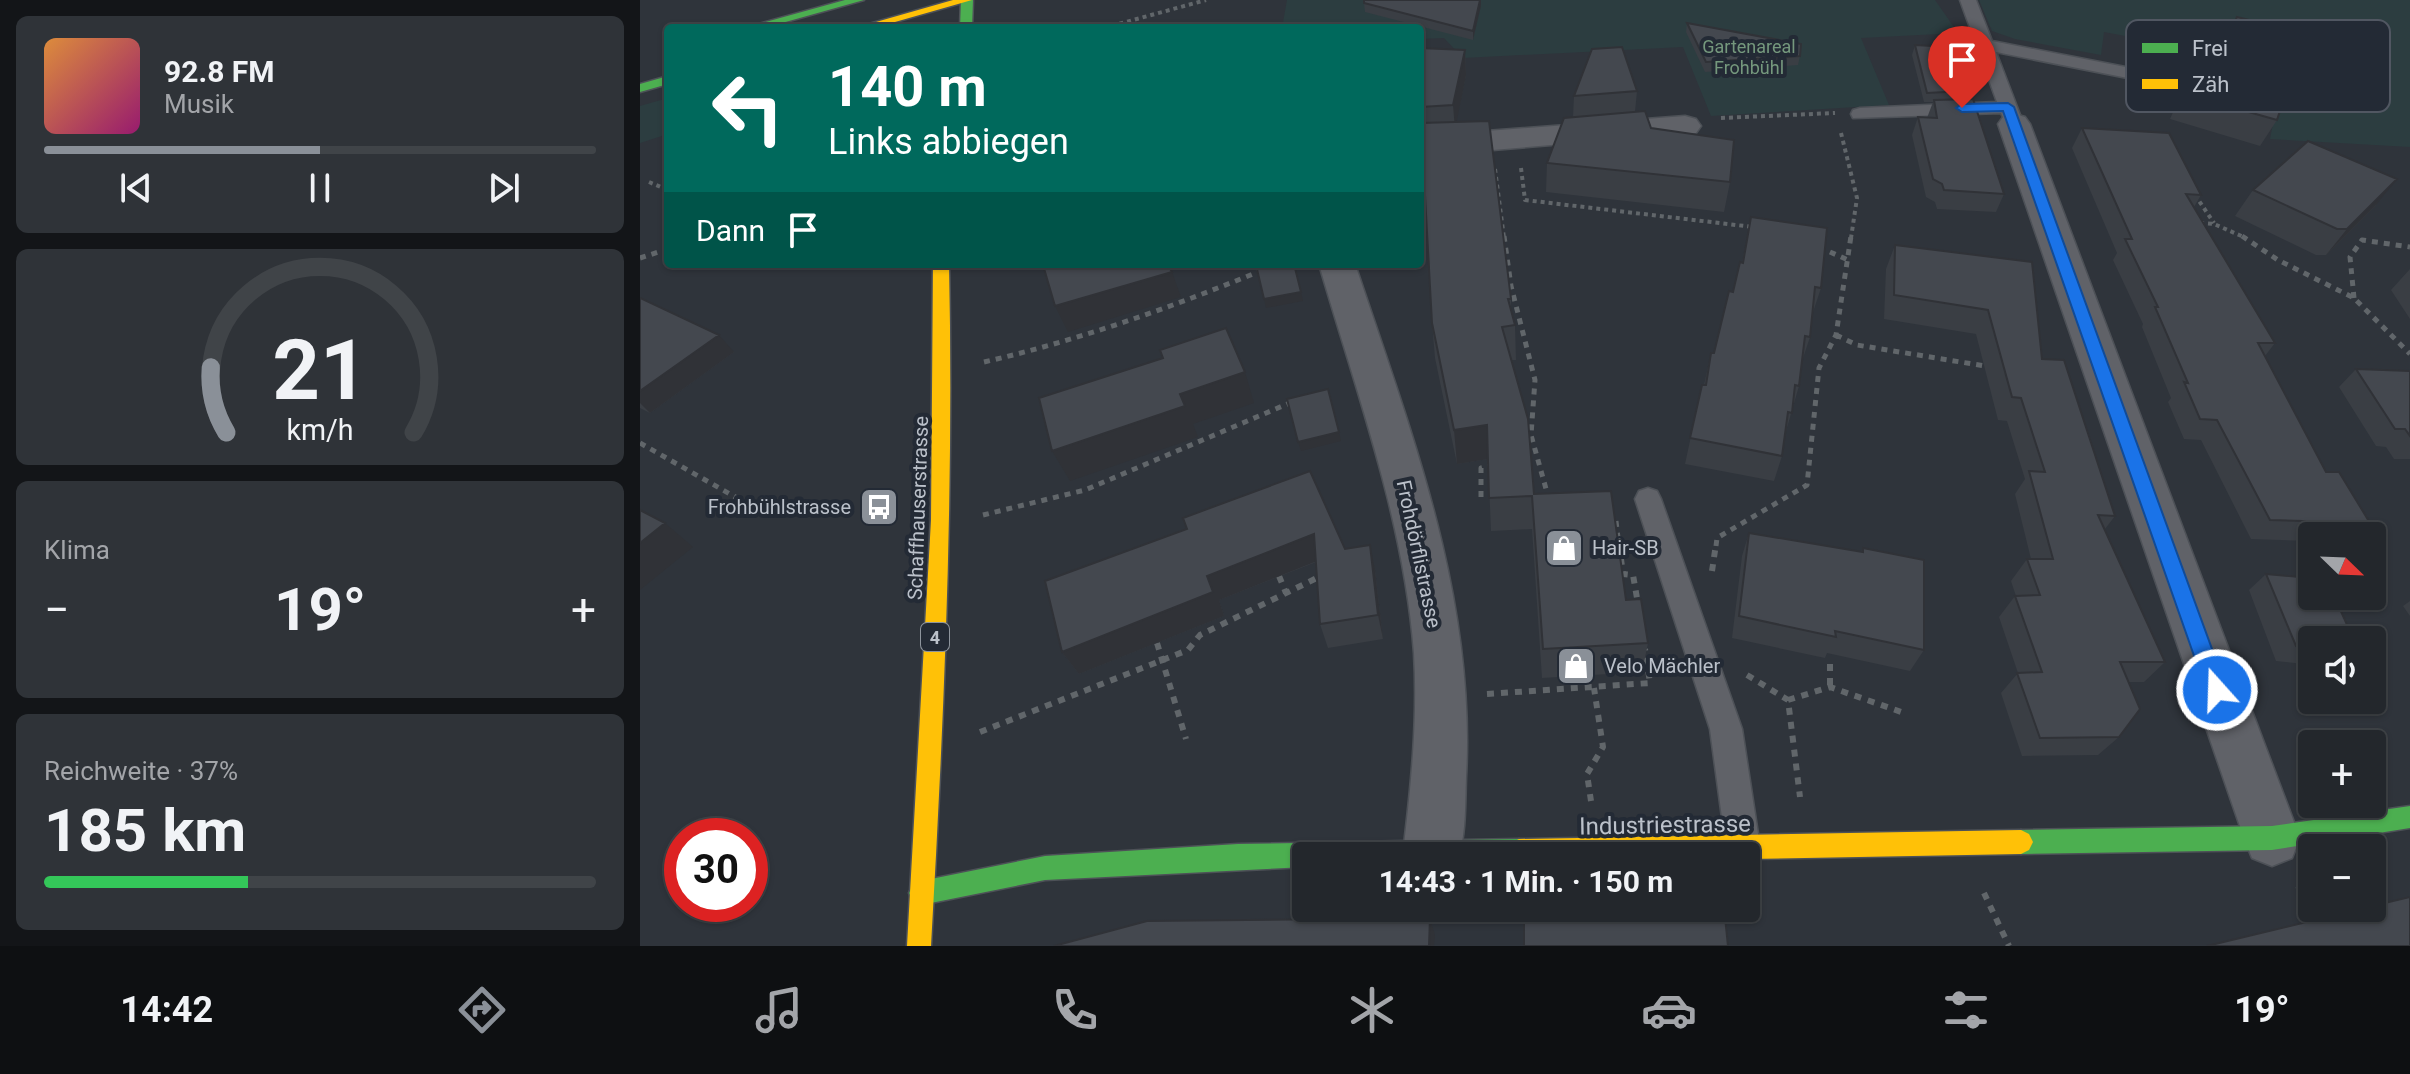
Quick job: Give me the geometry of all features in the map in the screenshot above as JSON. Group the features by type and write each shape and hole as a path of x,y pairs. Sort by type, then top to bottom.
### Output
{"main road":[{"path":"765,24 858,0"},
{"path":"887,24 966,12"},
{"path":"640,88 664,81"},
{"name":"Schaffhauserstrasse","path":"919,946 929,791 944,381 941,268"},
{"name":"Industriestrasse","path":"1760,847 2281,857 2410,817"},
{"name":"Industriestrasse","path":"921,893 1045,868 1292,855"}],"street":[{"path":"2011,115 2281,857"},
{"path":"1424,146 1685,126"},
{"name":"Frohdörflistrasse","path":"1338,268 1406,485 1436,624 1442,697 1433,842"}],"lane":[{"path":"1860,114 2011,115 1968,0"},
{"path":"1986,45 2126,73"},
{"path":"1648,499 1726,729 1742,842"}],"path":[{"path":"1119,24 1206,0"},
{"path":"1685,126 1693,120 1860,114"},
{"path":"1711,577 1717,538 1807,485 1819,368 1836,335 1857,198 1838,120 1842,116 1860,114"},
{"path":"1504,140 1525,200 1765,229"},
{"path":"1504,140 1511,286 1535,380 1531,435 1548,496 1562,500"},
{"path":"649,182 664,188"},
{"path":"2194,193 2214,224"},
{"path":"2199,223 2214,224 2248,239 2278,260 2354,298 2410,354"},
{"path":"2354,298 2350,257 2362,240 2410,247"},
{"path":"1807,242 1848,260"},
{"path":"640,258 664,250"},
{"path":"982,362 1031,351 1166,309 1272,268"},
{"path":"1227,273 1232,281"},
{"path":"1123,315 1125,322"},
{"path":"1836,335 1857,345 2005,369"},
{"path":"979,516 1085,490 1303,399"},
{"path":"1247,406 1252,419"},
{"path":"640,443 767,515"},
{"path":"1139,457 1143,465"},
{"path":"1523,460 1537,458"},
{"path":"1481,497 1481,468 1509,463"},
{"path":"1442,697 1650,683 1633,575 1623,574 1615,517"},
{"path":"975,734 1188,650 1200,635 1329,572"},
{"path":"1279,576 1286,593"},
{"path":"1627,596 1637,595"},
{"path":"1641,626 1690,629"},
{"path":"1157,643 1186,739"},
{"path":"1830,664 1830,687"},
{"path":"1738,669 1788,700 1830,687 1907,714"},
{"path":"1594,688 1603,747 1587,774 1594,817"},
{"path":"1788,700 1800,799"},
{"path":"2281,857 2323,925"}],"green space":[{"name":"Gartenareal Frohbühl","path":"1287,0 1935,0 1958,33 1861,38 1889,105 1711,116 1683,47 1463,58 1444,38 1424,39 1424,24 1283,24"},
{"path":"1979,0 2410,0 2410,147 2270,139 2275,112 2390,112 2390,20 2126,20 2126,36 2104,32 2101,55 2015,39 1992,31"},
{"path":"664,99 664,135 640,143 640,106"}],"building":[{"path":"1364,0 1480,0 1473,31 1364,3"},
{"path":"1687,23 1801,44 1800,56 1706,62"},
{"path":"1915,45 1951,47 1964,91 1927,93"},
{"path":"1622,47 1637,91 1574,96 1592,49"},
{"path":"1424,48 1465,50 1453,105 1424,107"},
{"path":"1973,99 2004,194 1944,190 1942,184 1933,179 1918,117 1937,118 1934,100"},
{"path":"1645,111 1651,128 1734,140 1730,182 1547,163 1564,118"},
{"path":"2249,112 2280,112 2277,120"},
{"path":"1489,121 1511,299 1508,299 1515,325 1502,327 1528,419 1534,494 1611,491 1626,600 1641,599 1648,643 1543,649 1532,496 1489,498 1487,425 1454,430 1432,323 1424,123"},
{"path":"2082,128 2169,133 2201,195 2186,194 2275,343 2258,343 2326,472 2339,472 2369,522 2270,520 2217,420 2200,419 2155,307 2158,307 2125,239 2132,239"},
{"path":"2308,141 2397,179 2347,229 2337,229 2253,190"},
{"path":"1751,217 1827,228 1821,288 1815,287 1810,337 1805,336 1799,386 1795,385 1792,413 1788,412 1782,456 1690,438 1729,291 1733,292 1740,262 1743,263"},
{"path":"1895,245 2032,262 2042,359 2064,360 2115,516 2098,515 2165,662 2120,662 2140,709 2119,737 2040,738 2017,673 2042,672 2015,596 2040,595 2027,559 2053,559 2029,471 2045,472 2021,398 2012,397 1988,310 1894,295"},
{"path":"1044,268 1170,268 1172,272 1055,306"},
{"path":"1257,268 1295,268 1301,292 1264,299"},
{"path":"640,298 719,335 640,391"},
{"path":"1226,328 1245,372 1180,394 1185,406 1052,451 1039,398 1163,358 1160,350"},
{"path":"2356,369 2410,371 2410,436 2405,429 2395,429"},
{"path":"1328,389 1339,432 1298,442 1287,399"},
{"path":"1310,471 1345,549 1370,545 1378,615 1320,624 1314,534 1207,576 1213,592 1062,652 1045,581 1187,529 1183,518"},
{"path":"640,510 665,523 640,543"},
{"path":"1749,533 1863,552 1863,548 1924,560 1924,650 1835,631 1836,637 1739,616"},
{"path":"2266,574 2298,577 2298,610 2340,610 2348,626 2298,626 2296,646"},
{"path":"2410,897 2410,946 2207,946 2307,922 2386,922 2386,903"},
{"path":"1147,921 1430,922 1429,946 1054,946"},
{"path":"1524,922 1726,922 1728,946 1524,946"}],"traffic: fast":[{"path":"765,24 858,0"},
{"path":"966,24 967,0"},
{"path":"640,88 664,81"},
{"path":"2021,842 2272,838 2410,817"},
{"path":"921,893 1045,868 1292,855"}],"traffic: slow":[{"path":"876,24 966,0"},
{"path":"919,946 941,520 941,268"},
{"path":"1760,847 2021,842"}],"place":[{"name":"Frohbühlstrasse","path":"879,507"},
{"name":"Hair-SB","path":"1564,548"},
{"name":"Velo Mächler","path":"1576,666"}],"route":[{"path":"1962,108 2008,107 2217,690"}]}
